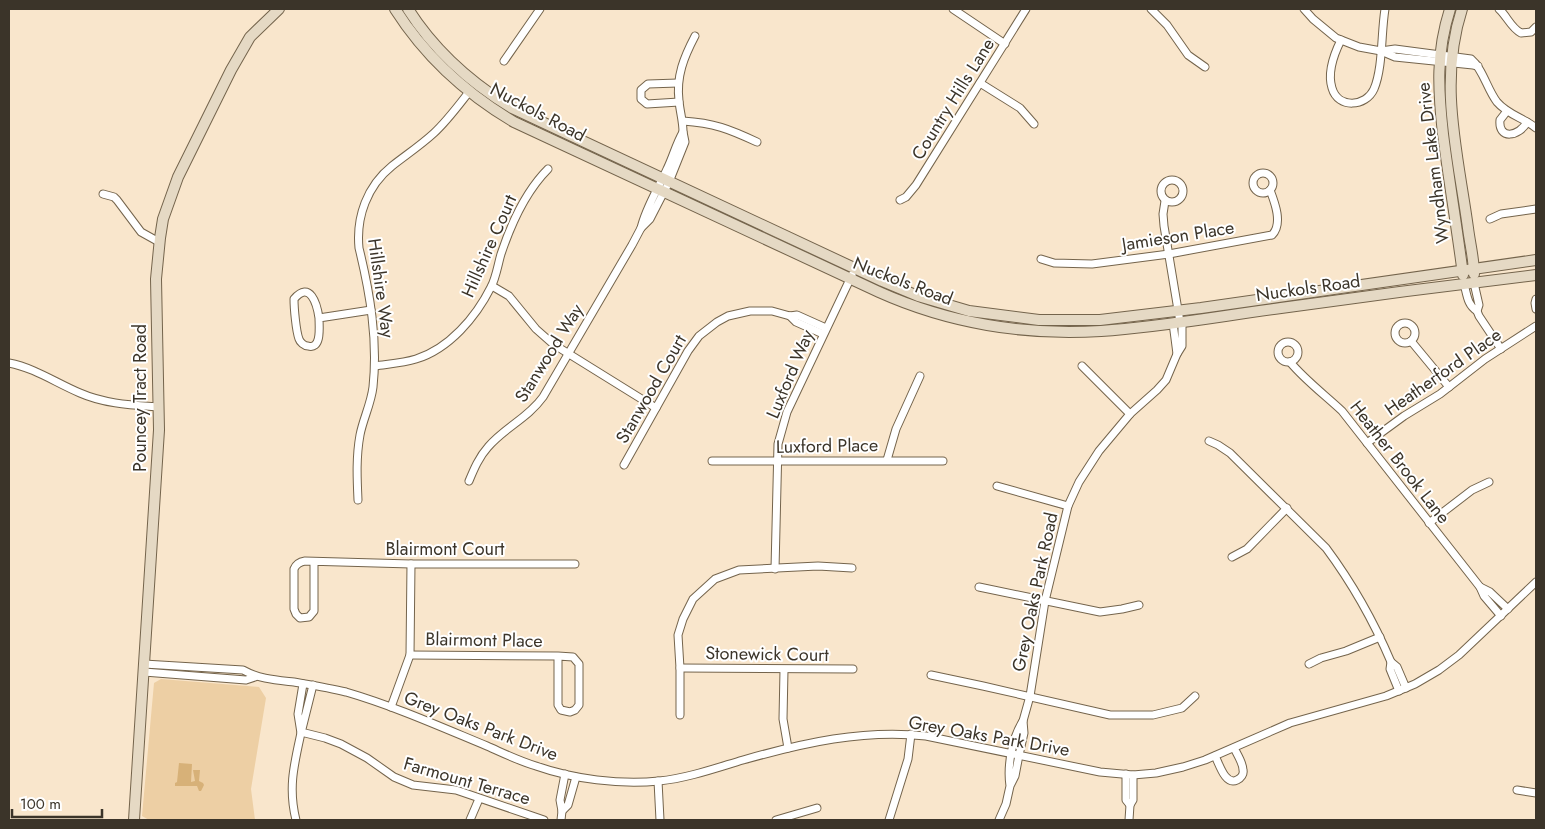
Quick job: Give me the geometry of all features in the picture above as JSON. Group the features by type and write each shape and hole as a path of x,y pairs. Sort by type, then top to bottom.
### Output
{"main road":[{"name":"Pouncey Tract Road","path":"134,820 158,458 159,407 156,279 163,219 178,176 243,47 250,37 279,9"},
{"name":"Nuckols Road","path":"395,9 430,56 469,92 514,122 850,279 919,308 948,317 1001,327 1039,331 1100,331 1536,275"},
{"name":"Nuckols Road","path":"408,9 446,57 496,99 526,116 854,269 902,290 969,311 1009,317 1054,320 1100,320 1179,311 1536,260"},
{"name":"Wyndham Lake Drive","path":"1450,9 1444,28 1438,85 1446,166 1462,270 1469,283"},
{"name":"Wyndham Lake Drive","path":"1462,9 1451,59 1450,91 1474,268 1469,283"}],"street":[{"path":"504,61 540,9"},
{"path":"953,9 1005,44"},
{"name":"Country Hills Lane","path":"900,200 909,195 916,185 1026,9"},
{"path":"1151,9 1167,26 1188,54 1205,68"},
{"path":"1304,9 1322,28 1341,40 1359,47 1381,51 1395,49 1478,66 1492,94 1507,111 1536,128"},
{"path":"1341,40 1333,57 1331,82 1334,93 1340,100 1348,103 1357,103 1365,100 1374,90 1378,74 1385,9"},
{"path":"1498,9 1520,34 1531,32 1536,27"},
{"name":"Stanwood Way","path":"469,481 478,460 489,445 525,417 537,405 632,245 641,228 644,216 666,181 685,142 678,83 684,60 695,36"},
{"path":"678,83 648,84 641,90 641,98 647,104 679,102"},
{"path":"980,83 1020,108 1034,124"},
{"name":"Hillshire Way","path":"358,500 358,446 366,410 372,395 375,366 368,287 358,238 363,206 371,190 384,173 434,133 469,92"},
{"path":"1507,111 1500,120 1501,128 1504,132 1515,134 1527,122"},
{"path":"683,121 712,124 757,142"},
{"name":"Hillshire Court","path":"375,366 416,359 442,346 468,322 492,286 512,225 530,192 548,169"},
{"name":"Jamieson Place","path":"1041,259 1054,263 1092,264 1169,254 1272,235 1276,231 1278,224 1274,200 1270,190"},
{"path":"103,194 114,197 141,232 159,242"},
{"name":"Grey Oaks Park Road","path":"999,820 1006,804 1010,786 1009,776 1015,754 1018,728 1023,721 1030,696 1045,601 1068,506 1079,482 1100,451 1130,414 1166,380 1177,354 1179,311 1163,214 1165,201"},
{"path":"1490,219 1500,214 1536,209"},
{"name":"Luxford Way","path":"775,569 778,444 787,412 825,331 828,315 854,269"},
{"path":"1469,283 1479,305 1477,311 1479,316 1501,349"},
{"path":"492,286 509,296 545,338 656,408"},
{"path":"304,292 314,297 319,318 318,342 310,347 306,346 299,340 297,331 294,299 298,294 304,292"},
{"path":"1536,299 1536,309"},
{"path":"319,318 371,310"},
{"name":"Stanwood Court","path":"624,465 692,345 712,325 728,316 750,311 772,311 790,316 796,322 825,331"},
{"name":"Heatherford Place","path":"1367,443 1449,387 1484,360 1536,326"},
{"path":"1411,341 1449,387"},
{"name":"Heather Brook Lane","path":"1290,362 1297,371 1342,411 1501,616"},
{"path":"9,363 35,371 93,398 117,404 159,407"},
{"path":"1082,366 1130,414"},
{"path":"886,460 896,429 920,376"},
{"path":"1209,441 1230,453 1287,508 1337,562 1380,638 1391,662 1390,669 1403,689"},
{"name":"Luxford Place","path":"712,461 943,461"},
{"path":"1429,522 1472,490 1489,482"},
{"path":"997,486 1068,506"},
{"path":"1232,557 1247,548 1287,508"},
{"name":"Blairmont Court","path":"314,562 314,610 309,617 300,618 294,608 294,569 299,562 314,562 411,564 575,564"},
{"path":"391,707 410,655 411,564"},
{"path":"680,715 678,635 683,619 693,599 715,579 739,570 818,566 852,568"},
{"name":"Grey Oaks Park Drive","path":"144,668 246,680 255,677 313,685 345,692 391,707 536,766 576,777 615,782 658,781 686,777 788,748 849,736 878,734 926,736 1100,772 1156,773 1183,767 1215,756 1290,723 1403,689 1428,677 1460,655 1536,582"},
{"path":"979,587 1100,612 1139,605"},
{"path":"1480,587 1490,592 1508,610"},
{"path":"1309,664 1321,658 1380,638"},
{"name":"Blairmont Place","path":"410,655 570,656 576,659 579,664 579,705 570,712 562,710 558,705 558,656"},
{"name":"Stonewick Court","path":"680,668 853,670"},
{"path":"784,670 783,719 788,748"},
{"path":"931,675 1110,715 1160,714 1182,708 1195,696"},
{"path":"301,733 298,714 304,684"},
{"path":"296,820 292,803 292,777 313,685"},
{"name":"Farmount Terrace","path":"301,733 325,738 341,744 367,758 394,777 413,785 456,790 544,820"},
{"path":"889,820 908,759 911,734"},
{"path":"1215,756 1225,777 1233,781 1238,780 1243,773 1243,769 1234,748"},
{"path":"561,820 560,800 565,774"},
{"path":"1129,820 1130,805 1126,800 1130,774"},
{"path":"562,811 568,805 576,777"},
{"path":"658,781 660,820"},
{"path":"1517,790 1536,793"},
{"path":"470,820 479,799"},
{"path":"776,820 817,808"}],"shaded area":[{"path":"161,679 259,687 266,698 251,789 255,820 149,820 142,816 154,683"},
{"path":"179,763 192,764 191,782 195,781 193,770 200,770 199,781 204,785 201,791 199,791 197,786 175,786"}]}
